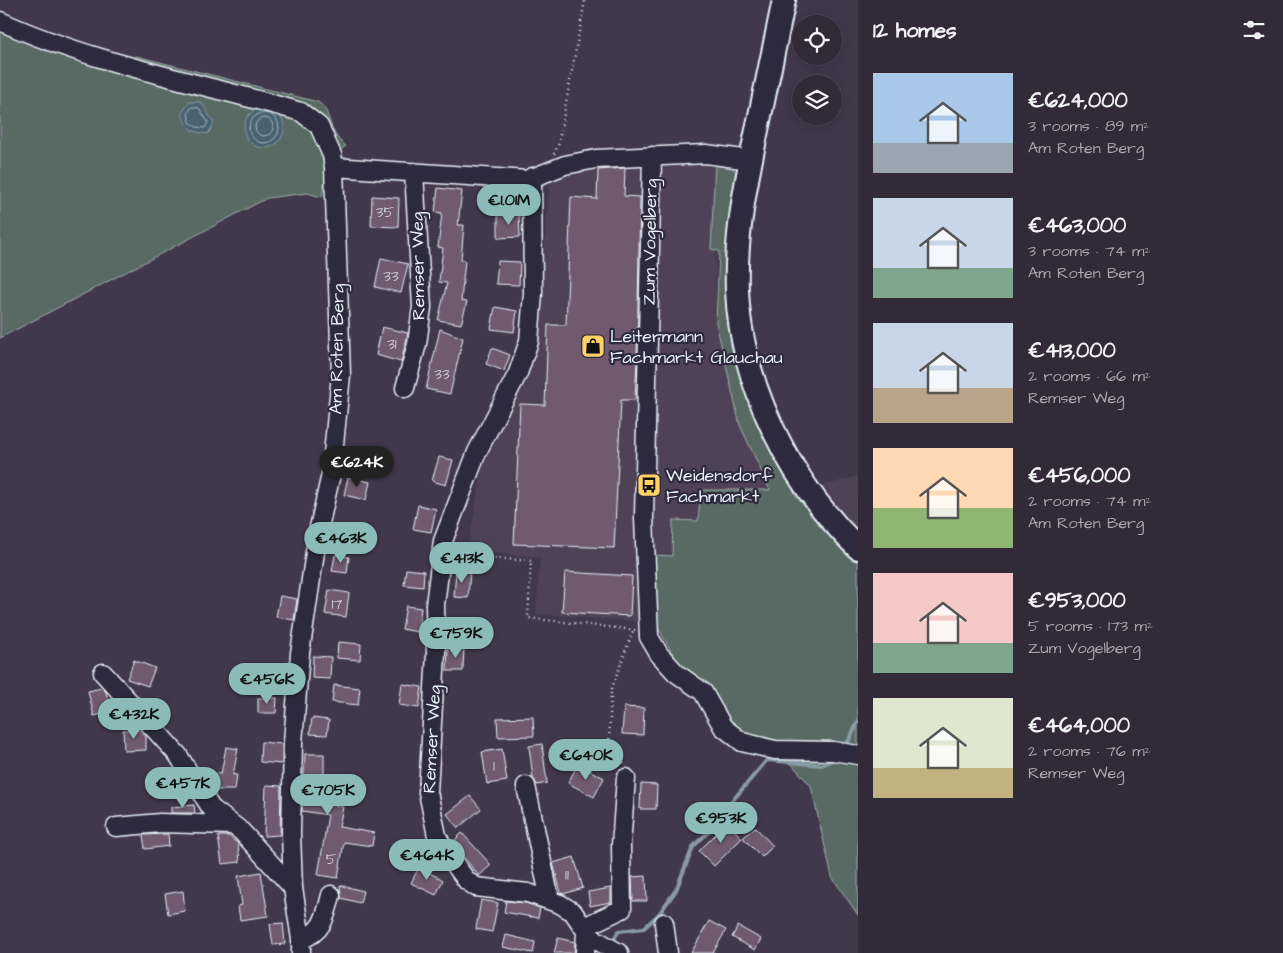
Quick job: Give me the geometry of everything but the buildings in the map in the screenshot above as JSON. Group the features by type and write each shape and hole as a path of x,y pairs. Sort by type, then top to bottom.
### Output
{"main road":[{"path":"784,0 750,160 738,248 737,291 744,338 754,380 771,426 790,464 812,496 858,548"}],"street":[{"name":"Am Roten Berg","path":"0,21 45,38 146,71 301,112 319,126 332,154 341,375 332,474 318,532 300,653 293,743 293,888 301,946"},
{"path":"334,167 526,180 565,164 596,159 706,154 750,160"},
{"name":"Zum Vogelberg","path":"652,156 641,630 676,673 703,692 723,727 742,742 774,750 833,751 858,755"},
{"name":"Remser Weg","path":"405,388 417,344 422,307 414,172"},
{"name":"Remser Weg","path":"539,174 529,341 518,373 477,452 449,522 441,554 436,605 436,653 428,792 437,836 467,881 476,887 528,893 550,900 573,912 585,930 619,953"},
{"path":"103,673 178,755 211,808 242,831 293,888"},
{"path":"585,953 585,930 622,909 620,845 626,778"},
{"path":"526,786 550,900"},
{"path":"116,827 160,823 232,825"},
{"name":"Am Roten Berg","path":"301,946 322,925 332,895"},
{"path":"664,923 668,953"}],"path":[{"path":"539,174 558,146 585,0"},
{"path":"441,554 531,561 528,618 641,630 611,691 609,744 615,756 624,762 626,778"}],"shaded area":[{"path":"715,161 716,323 770,491 701,490 698,521 672,557 654,555 655,623 536,614 540,557 467,551 488,442 536,352 550,181 597,164"},
{"path":"858,476 858,535 816,488"}],"green space":[{"path":"0,27 129,67 136,56 318,102 326,111 335,135 346,146 329,157 322,197 307,193 267,198 0,338"},
{"path":"715,161 730,163 738,176 757,417 797,498 858,563 858,915 832,877 811,786 774,744 731,728 676,659 655,623 654,555 672,556 673,520 698,521 701,490 770,490 740,425 716,323 719,251 711,249"}],"water":[{"path":"189,102 201,102 214,123 208,134 190,129 186,123 182,113"},
{"path":"268,108 275,111 281,117 284,128 283,136 275,145 268,148 260,148 253,145 245,136 244,124 247,117 256,109"}],"waterway":[{"path":"847,744 858,722"},
{"path":"611,943 619,931 644,928 659,914 676,890 693,847 717,823 727,807 767,760 822,765 831,761"}],"place":[{"name":"Leitermann Fachmarkt Glauchau","path":"593,346"},
{"name":"Weidensdorf Fachmarkt","path":"649,485"}]}
